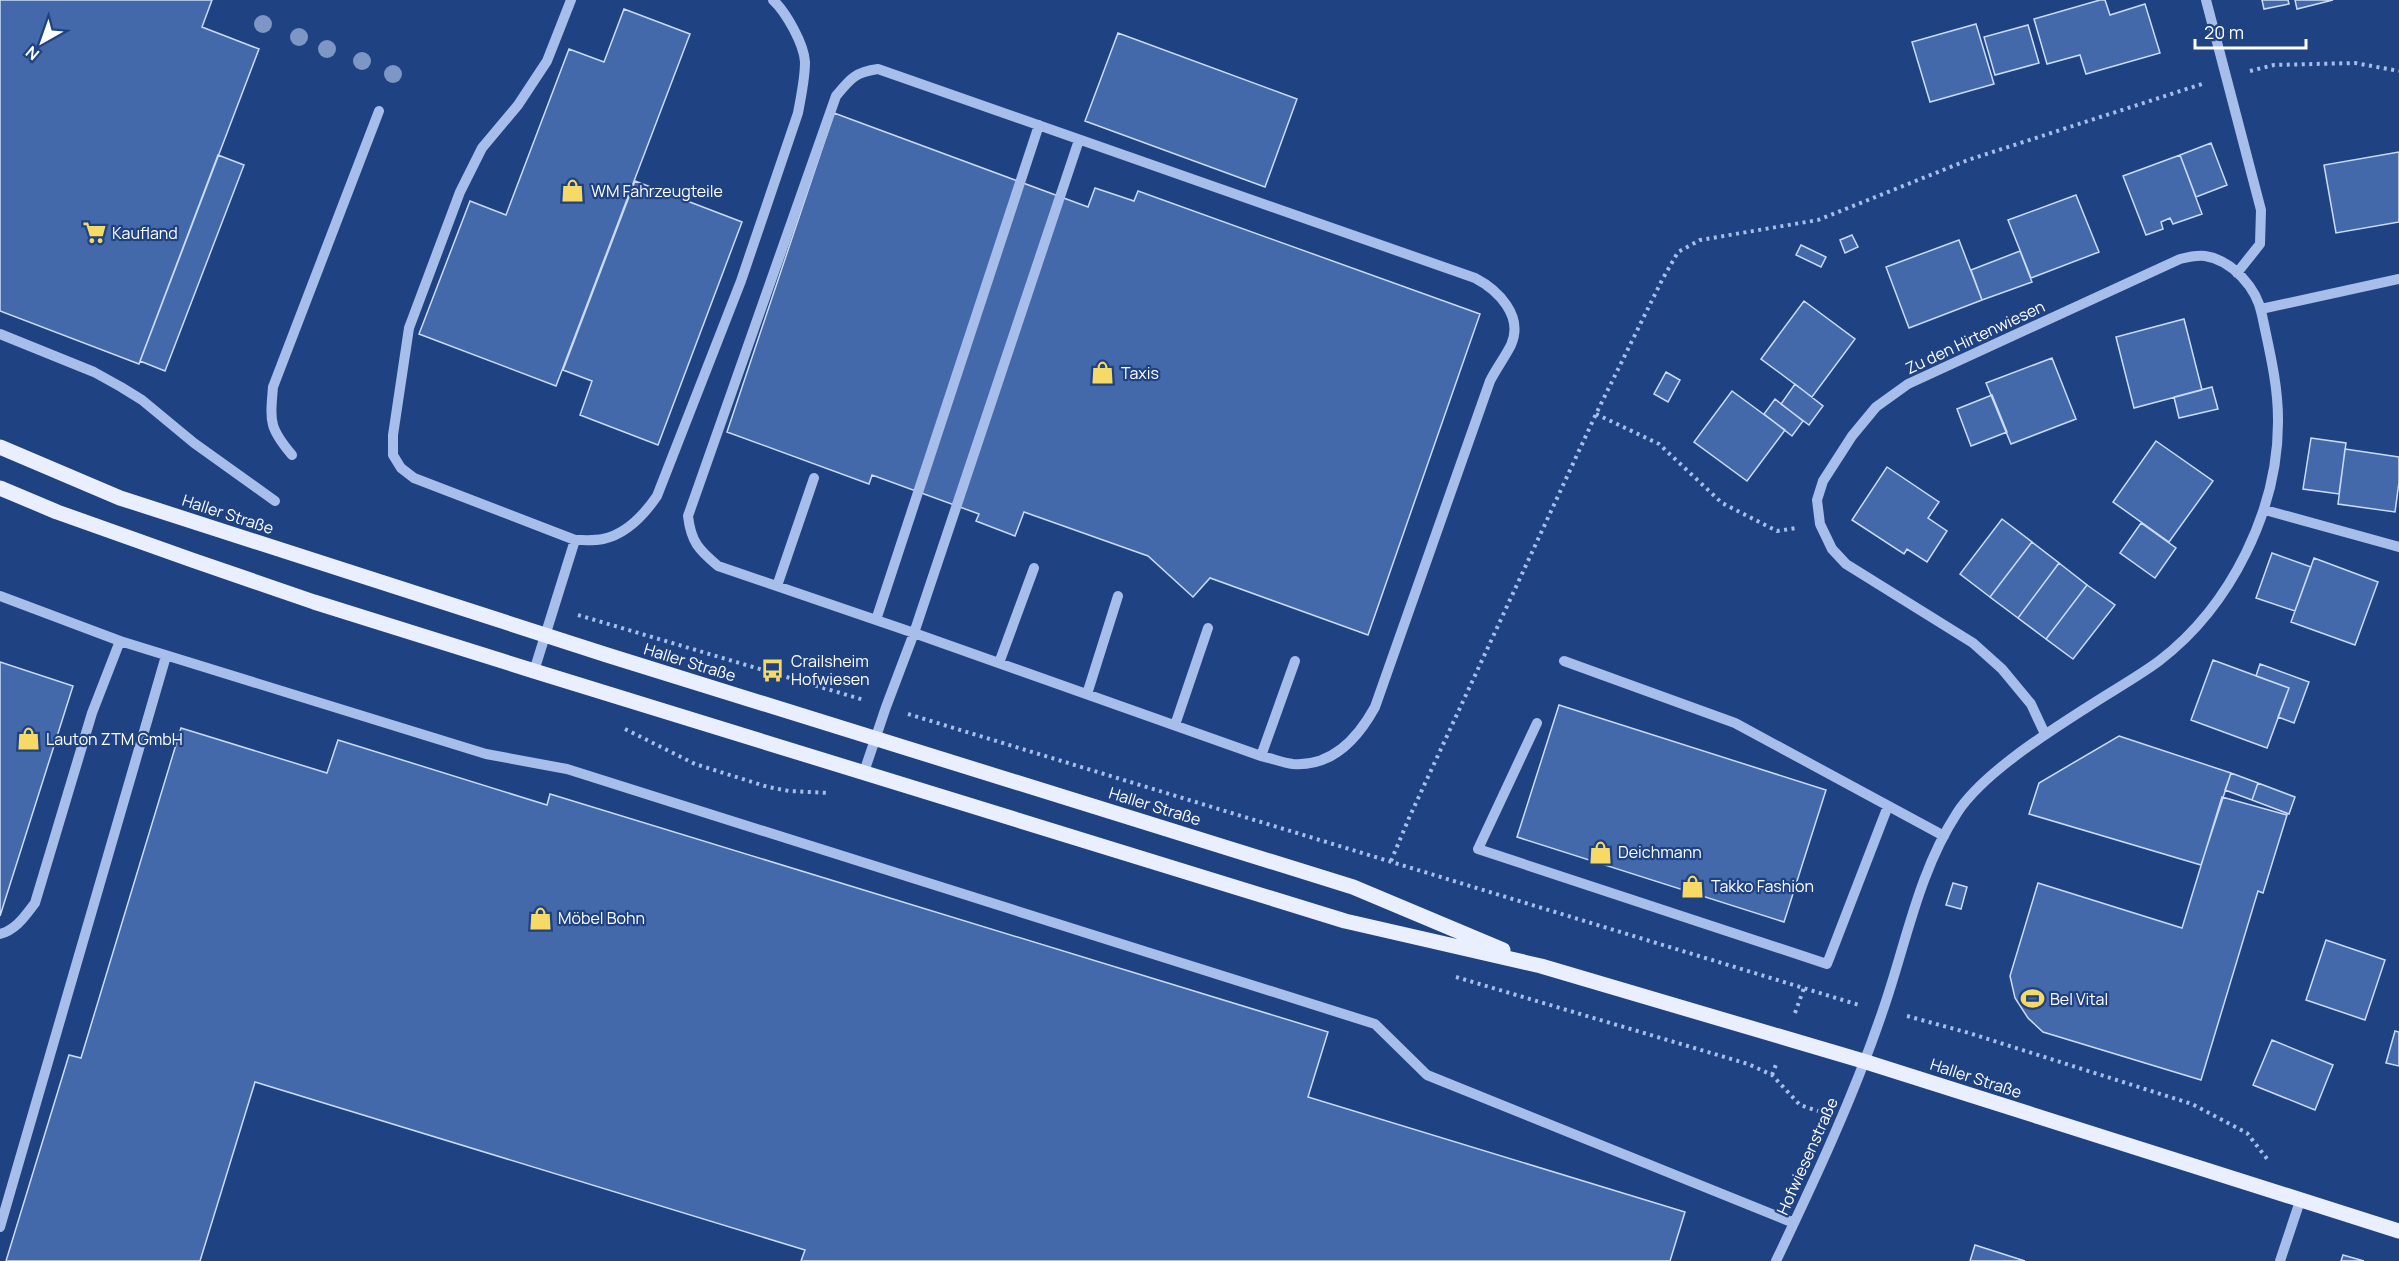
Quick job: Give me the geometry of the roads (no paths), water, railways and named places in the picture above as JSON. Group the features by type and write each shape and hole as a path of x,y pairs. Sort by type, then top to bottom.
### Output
{"main road":[{"name":"Haller Straße","path":"0,447 120,498 544,635 1353,887 1541,966"},
{"name":"Haller Straße","path":"0,488 57,512 213,568 534,671 1345,921 1541,966 1863,1061 2399,1231"}],"street":[{"path":"571,0 547,61 518,105 482,148 460,192 409,328 393,435 393,455 401,468 414,478 575,540 603,539 626,529 645,513 657,496 741,281 798,113 803,87 805,59 795,31 780,6 773,0"},
{"path":"2206,0 2261,210 2260,244 2237,273"},
{"path":"878,69 1039,125 1475,278 1492,287 1506,304 1515,323 1512,343 1490,381 1375,707 1364,728 1348,745 1322,759 1294,764 1261,756 718,566 701,551 690,534 688,516 836,96 849,80 862,71 878,69"},
{"path":"292,455 275,435 270,416 273,387 379,111"},
{"path":"876,620 1039,125"},
{"path":"864,772 885,707 914,633 1079,140"},
{"name":"Zu den Hirtenwiesen","path":"1883,1010 1915,902 1958,810 1978,789 2045,734 2159,660 2193,630 2238,567 2265,510 2276,458 2278,418 2275,380 2261,309 2252,289 2221,260 2202,255 2180,259 1908,384 1876,407 1852,436 1823,481 1817,500 1820,524 1832,549 1846,564 1973,643 2002,669 2031,704 2045,734"},
{"path":"2261,309 2399,279"},
{"path":"0,334 94,372 121,387 142,400 194,444 275,501"},
{"path":"777,586 814,478"},
{"path":"2265,510 2399,547"},
{"path":"534,671 575,540"},
{"path":"999,663 1034,568"},
{"path":"0,596 166,656 486,754 567,769 1376,1024 1427,1075 1794,1223"},
{"path":"1088,694 1118,596"},
{"path":"1175,725 1208,628"},
{"path":"0,934 6,933 22,921 35,903 92,713 120,641"},
{"path":"0,1227 166,656"},
{"path":"1261,756 1295,661"},
{"path":"1564,661 1736,723 1944,836"},
{"path":"1537,723 1478,849 1827,964 1888,806"},
{"name":"Hofwiesenstraße","path":"1776,1261 1840,1119 1883,1010"},
{"path":"2280,1261 2300,1201"}],"place":[{"name":"WM Fahrzeugteile","path":"573,191"},
{"name":"Kaufland","path":"94,233"},
{"name":"Taxis","path":"1103,373"},
{"name":"Crailsheim Hofwiesen","path":"773,670"},
{"name":"Lauton ZTM GmbH","path":"28,739"},
{"name":"Deichmann","path":"1600,852"},
{"name":"Takko Fashion","path":"1693,886"},
{"name":"Möbel Bohn","path":"540,918"},
{"name":"Bel Vital","path":"2032,999"}]}
